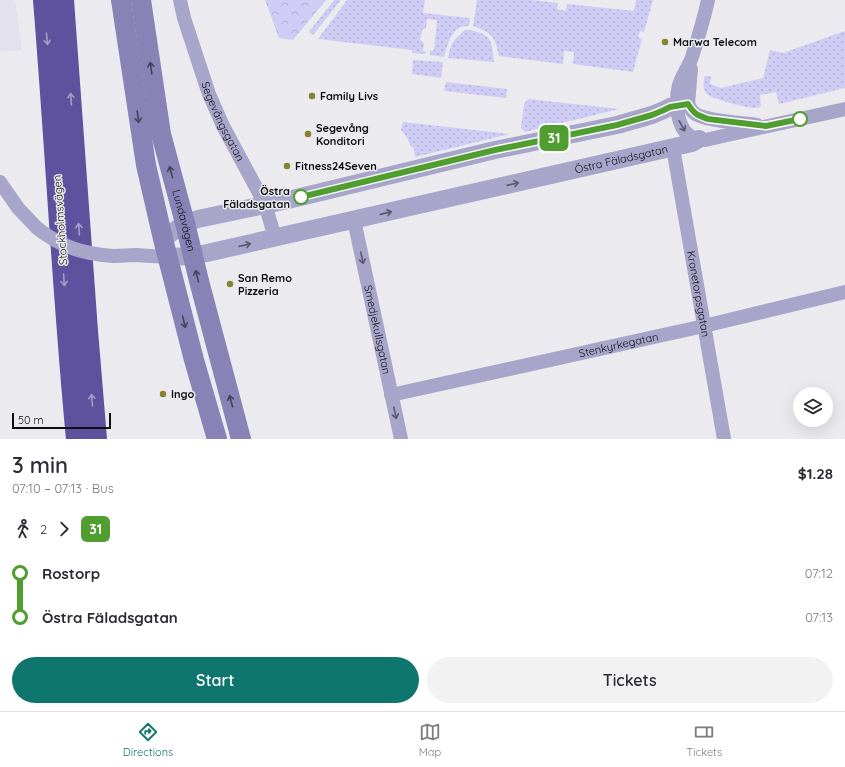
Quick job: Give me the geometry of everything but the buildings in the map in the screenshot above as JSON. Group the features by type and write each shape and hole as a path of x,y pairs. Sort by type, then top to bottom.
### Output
{"highway":[{"name":"Stockholmsvägen","path":"44,0 77,439"},
{"name":"Stockholmsvägen","path":"63,0 96,439"}],"main road":[{"path":"121,0 146,165 165,248 194,360 218,439"},
{"name":"Lundavägen","path":"141,0 161,134 241,439"}],"street":[{"name":"Segevångsgatan","path":"180,0 202,76 223,126 265,204 275,238"},
{"path":"706,118 699,139 685,132 680,123 682,105 679,85 692,58 708,0"},
{"path":"0,182 18,208 37,228 56,242 89,253 114,256 136,255 165,248 185,223 288,200 495,150 617,125 652,115 670,107 682,105"},
{"name":"Östra Fäladsgatan","path":"682,105 699,116 706,118 766,126"},
{"name":"Östra Fäladsgatan","path":"165,248 192,256 673,148 692,143 699,139 705,140 845,109"},
{"name":"Kronetorpsgatan","path":"673,148 724,439"},
{"name":"Smedjekullsgatan","path":"354,220 401,439"},
{"name":"Stenkyrkegatan","path":"391,395 704,326 845,292"}],"shaded area":[{"path":"0,0 15,0 22,50 0,52"}],"green space":[{"path":"265,0 326,0 293,40 279,38"},
{"path":"334,0 341,0 313,35 309,32"},
{"path":"347,0 425,0 423,13 470,18 469,26 460,27 456,30 449,41 444,57 430,55 430,51 434,50 437,20 427,19 426,28 422,30 420,40 424,43 423,51 426,52 425,54 412,53 412,50 318,39"},
{"path":"477,0 532,0 558,3 557,9 566,11 567,4 634,11 636,0 653,0 644,32 640,31 638,37 642,39 633,72 573,64 574,52 564,51 563,64 499,56 492,36 489,33 473,26"},
{"path":"465,30 481,33 489,39 492,47 494,62 448,58 453,42"},
{"path":"845,31 845,88 779,104 776,92 760,95 761,107 755,108 738,105 715,98 707,94 704,90 703,83 705,76 711,76 710,84 721,88 763,78 770,50 783,53"},
{"path":"413,60 443,62 441,78 412,74"},
{"path":"446,82 507,89 506,98 444,91"},
{"path":"528,99 619,109 525,132 521,128 524,104"},
{"path":"403,122 510,134 415,157 414,149 401,130"}],"bus line":[{"name":"31","path":"301,197 495,150 617,125 652,115 670,107 688,104 693,112 708,119 766,126 800,119"}],"place":[{"name":"Marwa Telecom","path":"665,42"},
{"name":"Family Livs","path":"312,96"},
{"name":"Segevång Konditori","path":"308,134"},
{"name":"Fitness24Seven","path":"287,166"},
{"name":"Östra Fäladsgatan","path":"301,197"},
{"name":"San Remo Pizzeria","path":"230,284"},
{"name":"Ingo","path":"163,394"}]}
